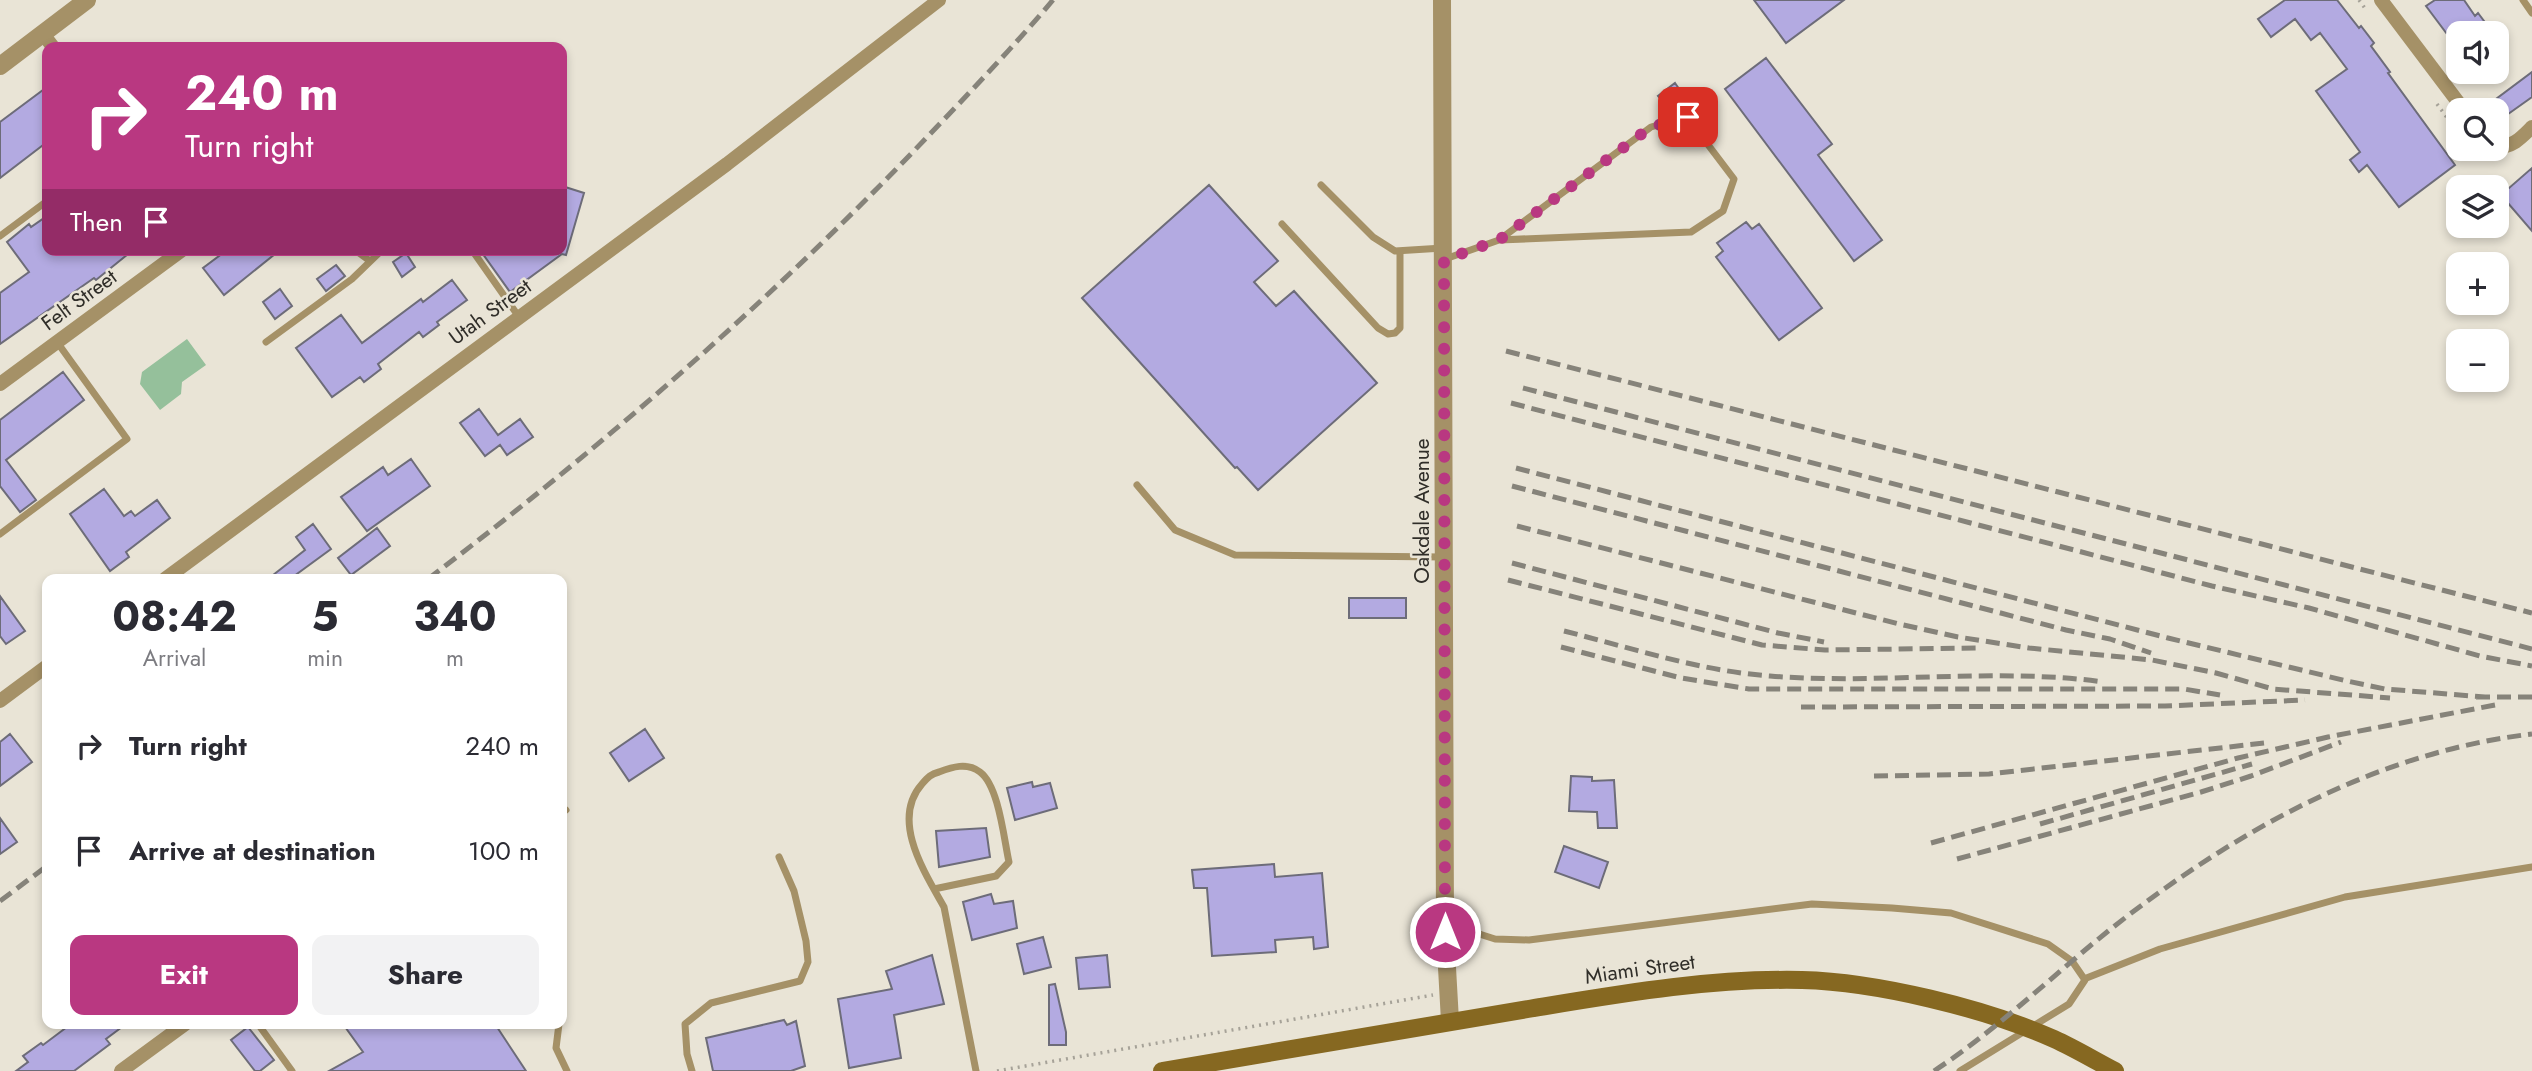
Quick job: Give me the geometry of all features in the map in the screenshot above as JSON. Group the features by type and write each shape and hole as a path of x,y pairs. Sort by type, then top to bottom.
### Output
{"main road":[{"name":"Miami Street","path":"1162,1071 1450,1021 1715,982 1803,980 1912,995 1986,1015 2053,1039 2115,1071"}],"street":[{"path":"48,40 87,0"},
{"name":"Utah Street","path":"172,574 727,164 939,0"},
{"name":"Oakdale Avenue","path":"1442,0 1445,932 1450,1021"},
{"path":"2381,0 2455,98"},
{"path":"0,66 42,43"},
{"path":"2509,145 2532,127"},
{"name":"Felt Street","path":"0,384 174,256"},
{"path":"0,701 42,670"},
{"path":"121,1071 178,1029"}],"lane":[{"path":"2522,0 2532,13"},
{"path":"1321,186 1373,237 1395,251 1444,254 1499,240 1692,232 1723,211 1734,179 1688,117 1651,127 1499,240"},
{"path":"0,236 42,205"},
{"path":"1282,225 1378,328 1388,334 1395,333 1400,328 1400,251"},
{"path":"363,256 370,261"},
{"path":"266,342 352,279 375,256"},
{"path":"476,256 519,317"},
{"path":"0,534 127,439 57,342"},
{"path":"1137,485 1175,530 1235,555 1445,557"},
{"path":"934,889 996,876 1009,862 995,794 980,772 958,765 930,775 914,793 909,816 912,841 934,889 944,907 976,1071"},
{"path":"692,1071 687,1054 685,1024 711,1003 800,981 808,962 794,891 779,857"},
{"path":"1960,1071 2069,1004 2084,979 2160,949 2345,897 2532,867"},
{"path":"1445,932 1473,932 1495,939 1529,940 1812,904 1892,908 1951,914 2048,944 2072,961 2084,979"},
{"path":"262,1029 292,1071"},
{"path":"558,1029 556,1048 567,1071"}],"path":[{"path":"997,1071 1448,993"}],"green space":[{"path":"187,339 206,365 182,382 181,394 160,410 140,384 142,372"}],"building":[{"path":"1754,0 1844,0 1786,43"},
{"path":"2285,0 2337,0 2374,43 2371,46 2390,72 2388,73 2446,153 2446,161 2452,161 2455,165 2399,207 2367,165 2359,172 2350,160 2360,152 2316,91 2347,69 2320,33 2311,40 2295,19 2271,37 2258,19"},
{"path":"2435,0 2464,0 2475,16 2478,13 2484,21 2446,21 2446,33 2426,6"},
{"path":"1766,58 1832,144 1818,155 1882,240 1854,261 1725,89"},
{"path":"2532,72 2532,97 2509,113 2509,98 2497,98"},
{"path":"1675,83 1684,96 1668,108 1658,96"},
{"path":"42,91 42,146 0,178 0,122"},
{"path":"2532,168 2532,231 2509,204 2509,188"},
{"path":"1209,185 1278,261 1254,282 1276,306 1294,291 1377,383 1258,490 1082,298"},
{"path":"567,188 584,193 567,252"},
{"path":"42,219 42,256 126,256 96,280 94,278 0,344 0,293 29,272 7,242 29,224 31,227"},
{"path":"1746,222 1752,229 1759,224 1822,308 1779,340 1716,257 1723,251 1717,243"},
{"path":"219,256 273,256 224,295 203,268"},
{"path":"402,256 408,256 415,267 402,277 393,262"},
{"path":"484,256 559,256 510,292"},
{"path":"336,265 345,276 326,291 317,279"},
{"path":"452,280 467,300 437,322 439,325 423,337 419,332 378,364 381,369 364,382 360,377 332,397 296,348 341,315 362,343 421,299 423,302"},
{"path":"280,289 292,306 275,319 263,302"},
{"path":"63,372 84,400 6,460 36,500 20,512 0,486 0,420"},
{"path":"479,409 498,435 520,419 533,437 507,455 500,445 485,456 460,423"},
{"path":"411,459 430,486 367,531 341,497 383,467 388,475"},
{"path":"104,489 124,516 131,511 135,516 157,500 170,518 126,552 129,557 110,571 70,514"},
{"path":"313,524 331,549 297,574 274,574 305,550 296,537"},
{"path":"377,528 390,546 352,574 338,558"},
{"path":"0,596 25,631 6,644 0,636"},
{"path":"1349,598 1406,598 1406,618 1349,618"},
{"path":"645,729 664,758 629,781 610,753"},
{"path":"10,734 32,762 0,786 0,742"},
{"path":"1571,776 1592,777 1592,781 1614,780 1617,828 1598,828 1597,812 1569,811"},
{"path":"1032,782 1033,787 1050,783 1057,808 1015,820 1007,788"},
{"path":"0,818 17,842 0,854"},
{"path":"986,828 990,857 939,867 936,831"},
{"path":"1564,846 1608,862 1599,888 1555,872"},
{"path":"1274,864 1275,877 1322,873 1328,947 1314,949 1313,937 1275,940 1276,952 1212,956 1207,888 1194,888 1192,870"},
{"path":"991,894 994,904 1013,901 1017,928 972,940 963,902"},
{"path":"1043,937 1051,967 1024,974 1017,944"},
{"path":"932,955 944,1004 894,1015 901,1058 849,1068 838,999 892,989 886,971"},
{"path":"1107,955 1110,987 1079,989 1076,958"},
{"path":"1055,984 1066,1032 1066,1045 1049,1045 1049,985"},
{"path":"784,1020 787,1025 796,1021 805,1066 791,1071 713,1071 706,1038"},
{"path":"64,1029 119,1029 106,1039 110,1044 74,1071 16,1071 28,1062 23,1056 41,1043 43,1045"},
{"path":"245,1029 250,1029 274,1060 260,1071 255,1071 231,1040"},
{"path":"347,1029 498,1029 526,1071 329,1071 363,1052"}],"railway":[{"path":"434,574 625,421 751,310 872,193 978,84 1053,0"},
{"path":"1506,351 2532,613"},
{"path":"1523,388 2532,649"},
{"path":"1511,403 2212,586 2309,608 2480,656 2532,666"},
{"path":"1516,468 2168,638 2347,681 2385,689 2485,697"},
{"path":"1512,486 2066,630 2110,639 2151,653"},
{"path":"1517,526 1958,637 2029,648 2152,660 2216,673 2273,689 2390,698"},
{"path":"1512,563 1778,633 1824,642"},
{"path":"1508,580 1762,645 1825,650 1980,648"},
{"path":"1564,631 1692,664 1770,676 1854,679 2021,676 2104,682"},
{"path":"1561,647 1681,678 1749,689 2184,689 2220,695"},
{"path":"2476,697 2532,697"},
{"path":"1801,707 2165,706 2305,700"},
{"path":"1931,843 2238,758 2328,737 2495,705"},
{"path":"1934,1071 1981,1038 2112,928 2207,860 2257,829 2363,778 2418,758 2474,744 2532,734"},
{"path":"1957,859 2201,792 2341,742"},
{"path":"1874,776 1989,774 2264,743"},
{"path":"2040,824 2252,764"},
{"path":"0,901 42,870"}],"route":[{"path":"1445,932 1444,260 1499,240 1651,127 1688,117"}]}
